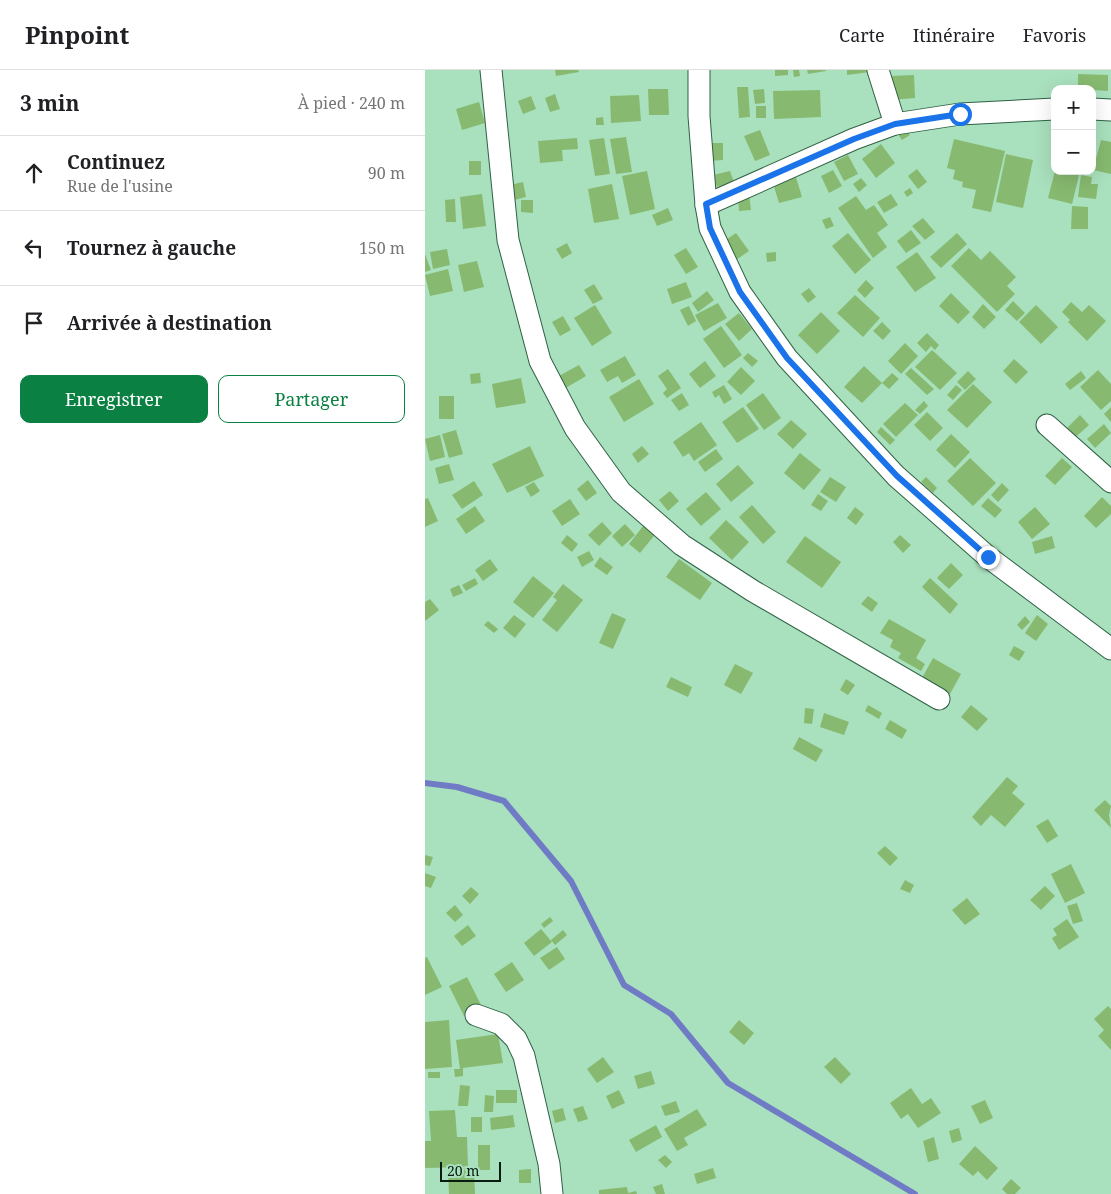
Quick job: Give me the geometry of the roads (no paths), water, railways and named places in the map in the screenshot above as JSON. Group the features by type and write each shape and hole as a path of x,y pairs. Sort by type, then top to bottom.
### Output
{"street":[{"path":"491,70 508,240 540,361 580,436 621,492 682,545 753,591 939,699"},
{"path":"699,70 699,116 706,204 710,228 740,292 793,365 897,476 988,557 1111,649"},
{"path":"878,70 895,124"},
{"path":"706,204 854,139 895,124 960,114 1051,109"},
{"path":"1096,109 1111,110"},
{"path":"1047,425 1111,482"},
{"path":"476,1015 501,1024 516,1039 524,1056 545,1146 552,1194"}],"waterway":[{"path":"425,783 457,787 504,801 571,881 624,985 671,1014 728,1083 915,1194"}]}
